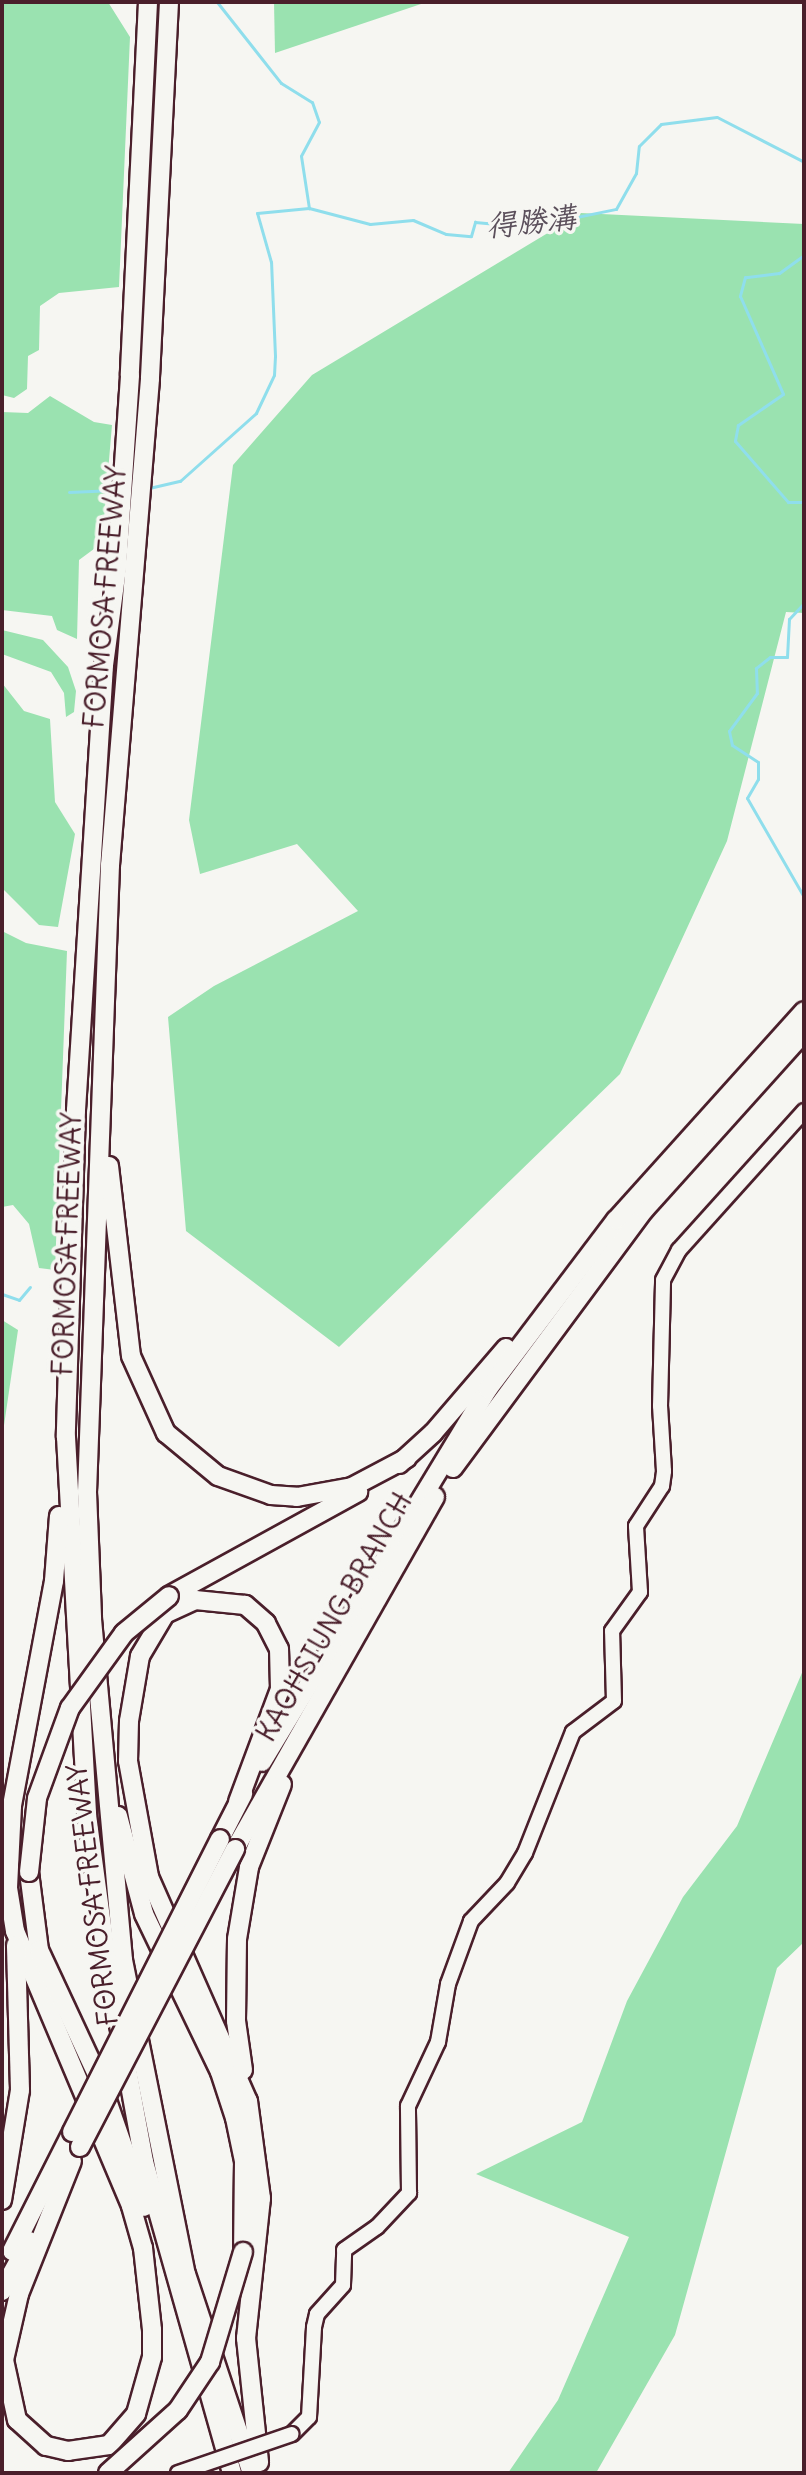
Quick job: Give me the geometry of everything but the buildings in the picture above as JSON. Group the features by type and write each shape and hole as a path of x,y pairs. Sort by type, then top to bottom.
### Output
{"highway":[{"name":"FORMOSA FREEWAY","path":"148,2 130,376 117,568 104,665 77,1082 66,1437 87,1815 144,2162 177,2291 232,2473"},
{"name":"FORMOSA FREEWAY","path":"169,2 150,379 137,569 110,865 87,1492 104,1775 123,1960 186,2274 252,2473"},
{"name":"KAOHSIUNG BRANCH","path":"227,1844 238,1802 488,1389 551,1304 683,1141 804,1011"},
{"name":"KAOHSIUNG BRANCH","path":"2,2291 227,1844 318,1700 448,1475 537,1350 644,1210 804,1032"},
{"path":"101,1110 124,1322 139,1382 166,1433 218,1476 271,1495 297,1497 352,1487 407,1458"},
{"path":"177,2291 157,2250 101,2083 39,1950 29,1872 37,1798 70,1708 124,1633 169,1596 370,1486 407,1458 551,1304"},
{"path":"2,2200 20,2090 15,1931 8,1888 12,1806 54,1581 66,1437"},
{"path":"238,1802 280,1689 279,1649 266,1623 245,1605 195,1600 165,1614 140,1656 129,1721 128,1761 149,1877 248,2101"},
{"path":"261,2473 246,2379 261,2198 236,2021 241,1907 249,1867 289,1767 317,1716 318,1700"},
{"path":"104,1775 144,1914 220,2072 235,2118 244,2161 243,2252 210,2362 178,2410 108,2473"},
{"path":"15,1931 110,2148 143,2248 149,2293 152,2357 136,2414 109,2445 68,2451 46,2446 17,2420 4,2360 19,2294 75,2147"},
{"name":"KAOHSIUNG BRANCH","path":"2,2268 75,2147"}],"street":[{"path":"178,2473 292,2434 309,2417 314,2327 317,2314 339,2295 347,2271 344,2250 377,2227 409,2193 408,2106 438,2042 448,1984 471,1921 507,1883 525,1853 573,1732 614,1701 612,1631 640,1592 636,1526 662,1486 664,1471 660,1406 663,1280 679,1250 804,1111"}],"green space":[{"path":"2,2 108,2 130,37 119,287 59,293 40,306 39,350 28,356 27,389 14,398 2,395"},
{"path":"274,2 427,2 275,53"},
{"path":"581,213 804,224 804,613 786,612 727,841 620,1074 339,1347 186,1231 168,1017 214,986 358,911 297,844 200,874 189,820 233,465 312,375"},
{"path":"50,396 94,422 112,425 102,543 79,560 77,639 57,630 52,616 2,610 2,412 28,413"},
{"path":"2,630 43,640 68,667 76,691 74,712 66,717 64,693 51,672 2,654"},
{"path":"2,683 24,711 50,719 55,802 75,834 58,927 39,925 2,888"},
{"path":"2,931 26,943 67,951 55,1270 39,1268 29,1224 13,1205 2,1207"},
{"path":"2,1320 18,1330 2,1439"},
{"path":"804,1668 804,1942 777,1968 675,2335 596,2473 508,2473 558,2400 629,2237 476,2174 582,2122 627,2001 683,1897 737,1826"}],"waterway":[{"name":"得勝溝","path":"217,2 281,83 312,102 319,122 301,156 309,208 370,224 413,220 446,234 471,236 475,222 528,227 616,209 636,173 639,146 661,124 717,117 804,162"},
{"path":"149,488 180,481 256,413 274,375 275,356 271,262 257,213 309,208"},
{"path":"804,255 779,273 745,277 740,296 783,394 738,425 735,441 788,502 804,502"},
{"path":"69,492 114,490"},
{"path":"804,547 804,565"},
{"path":"804,603 789,619 787,657 770,657 756,668 757,693 729,731 732,745 758,762 758,779 747,798 804,897"},
{"path":"2,1294 19,1300 30,1287"},
{"path":"2,1948 2,1998"}]}
